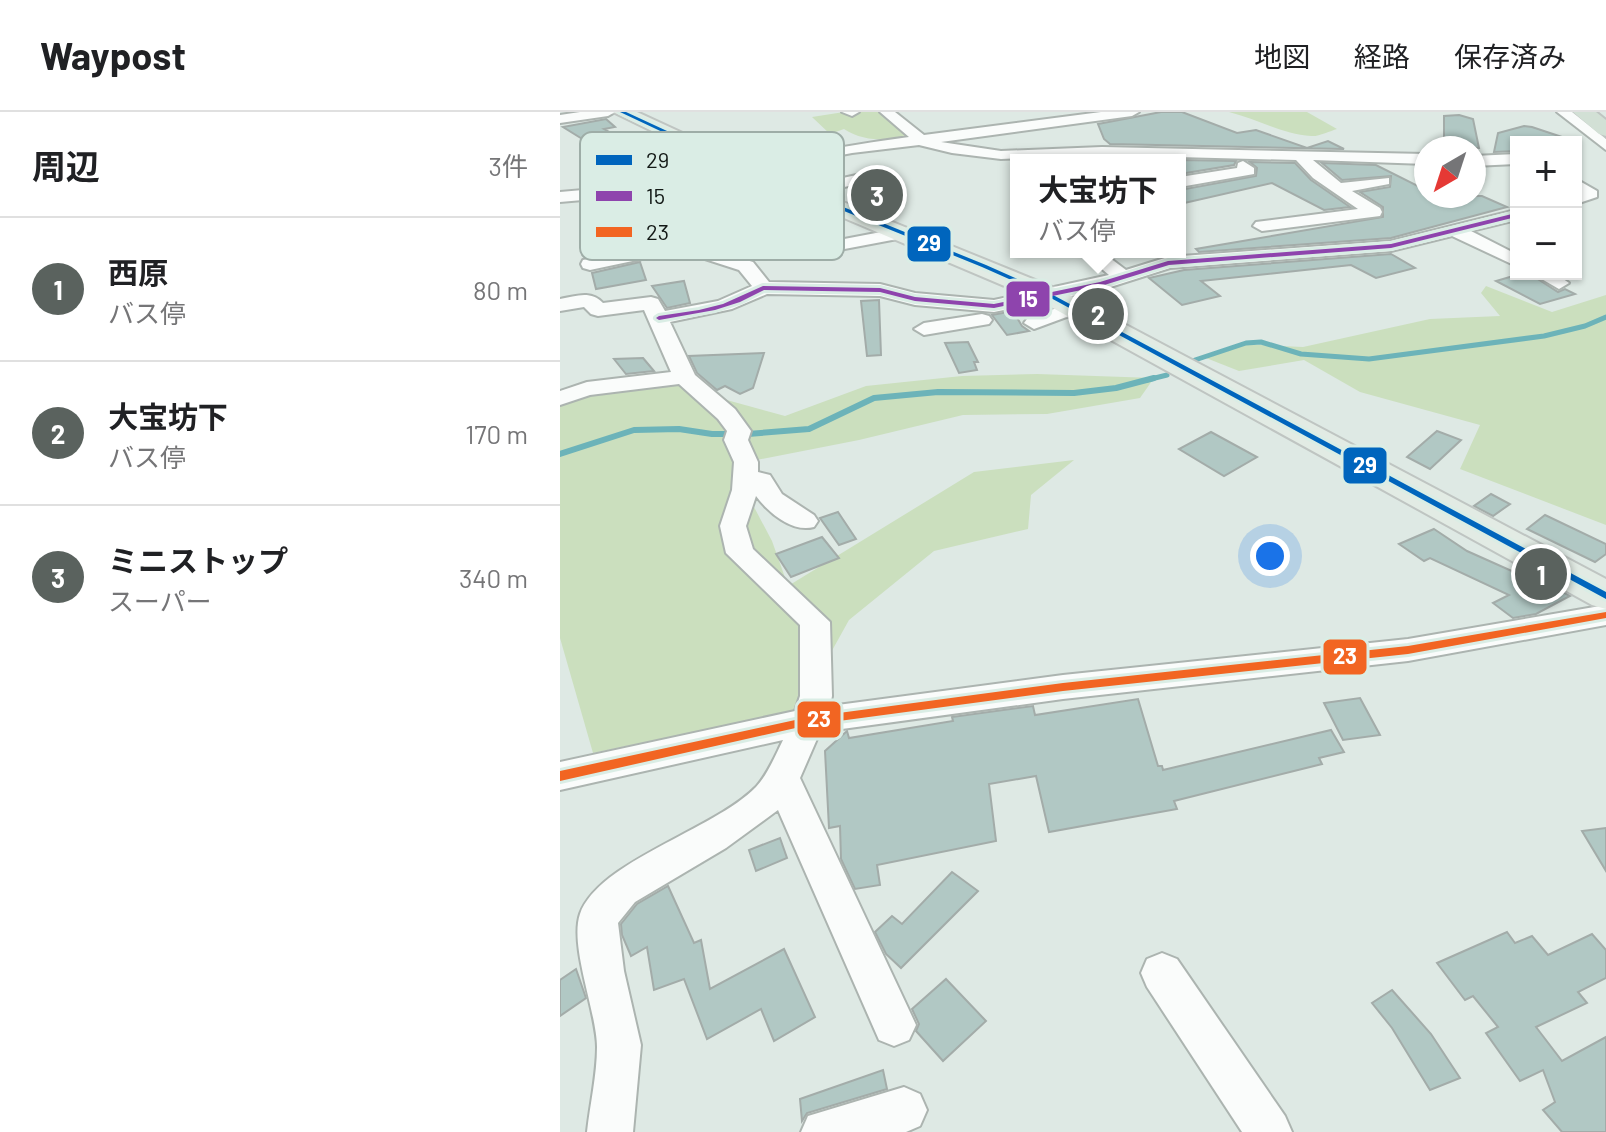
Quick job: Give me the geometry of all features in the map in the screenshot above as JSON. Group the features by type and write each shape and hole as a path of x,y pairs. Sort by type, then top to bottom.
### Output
{"highway":[{"path":"1583,112 1606,130"},
{"path":"1600,112 1606,118"}],"main road":[{"path":"622,112 665,132"},
{"path":"844,210 1051,296 1606,596"}],"street":[{"path":"560,119 608,112"},
{"path":"887,112 922,141 952,149 1010,155"},
{"path":"844,151 1032,123 1132,112"},
{"path":"1564,112 1606,146"},
{"path":"1026,154 1102,151 1414,159"},
{"path":"1001,155 1010,164"},
{"path":"1186,181 1249,171 1230,155"},
{"path":"1300,155 1318,175 1413,241"},
{"path":"1486,160 1510,159"},
{"path":"844,183 861,179"},
{"path":"1338,188 1383,181"},
{"path":"560,197 580,195"},
{"path":"924,329 1124,278 1168,263 1362,249 1413,241 1510,217"},
{"path":"1262,226 1386,221"},
{"path":"1456,231 1510,258"},
{"path":"844,244 902,233"},
{"path":"1099,258 1124,278"},
{"path":"590,264 610,260"},
{"path":"726,260 746,266 761,286"},
{"path":"560,305 589,300 598,310 709,311 748,297 761,286"},
{"path":"700,296 761,286 880,290 981,313"},
{"path":"1034,323 1073,308"},
{"path":"610,1132 619,1045 603,971 598,918 621,890 713,837 768,798 782,778 809,721 816,696 815,622 740,553 733,526 745,490 746,462 738,435 729,414 700,393 685,377 655,310"},
{"path":"981,313 983,346"},
{"path":"560,398 587,389 685,377"},
{"path":"744,476 761,480 763,488 778,507 805,521"},
{"path":"560,776 809,721 1063,687 1408,650 1606,615"},
{"path":"782,778 894,1025"},
{"path":"1162,973 1269,1132"},
{"path":"824,1132 904,1110"}],"green space":[{"path":"844,112 881,112 907,134 906,138 890,140 858,136 844,129 828,132 812,117"},
{"path":"1229,112 1307,112 1337,129 1317,136 1300,135"},
{"path":"1486,286 1552,312 1606,295 1606,525 1460,469 1480,425 1360,392 1304,360 1239,371 1201,356 1239,344 1303,347 1430,319 1500,316 1481,293"},
{"path":"1037,374 1154,378 1140,398 1047,414 963,415 859,440 746,462 745,490 772,541 788,586 974,472 1074,460 1031,495 1028,529 934,551 849,620 799,710 593,753 560,638 560,399 679,378 694,391 785,416 866,386 962,376"}],"building":[{"path":"1161,112 1182,112 1237,133 1256,130 1307,148 1328,141 1344,149 1110,144 1104,139 1098,124"},
{"path":"1459,115 1473,119 1477,136 1444,136 1444,116"},
{"path":"606,119 615,127 604,129 609,132 580,132 580,138 563,127"},
{"path":"1524,126 1559,136 1510,136 1510,151 1494,152 1498,133"},
{"path":"1186,160 1236,161 1234,165 1186,173"},
{"path":"1250,162 1295,163 1311,180 1350,207 1324,210 1272,183 1186,203 1186,189 1256,176 1257,168"},
{"path":"1322,163 1376,165 1414,184 1414,208 1486,208 1486,198 1507,207 1391,238 1199,252 1196,249 1383,217 1383,207 1360,192 1390,187 1391,176 1342,180"},
{"path":"1391,254 1415,268 1376,278 1351,265 1201,281 1220,296 1182,305 1149,278 1184,270"},
{"path":"640,262 646,280 596,289 592,273"},
{"path":"1510,277 1510,280 1539,280 1558,292 1565,289 1575,294 1540,304 1496,281"},
{"path":"684,281 690,303 667,308 652,286"},
{"path":"879,300 881,355 867,356 861,301"},
{"path":"1013,311 1029,331 1007,335 992,315"},
{"path":"968,342 978,362 974,362 977,370 959,373 945,343"},
{"path":"764,353 753,388 740,394 725,386 717,390 697,373 689,356"},
{"path":"643,358 654,371 626,374 614,359"},
{"path":"1437,431 1461,440 1430,469 1407,457"},
{"path":"1211,432 1257,457 1224,476 1179,449"},
{"path":"1491,494 1510,504 1493,516 1474,506"},
{"path":"838,512 856,539 839,545 820,518"},
{"path":"1545,515 1606,544 1606,554 1595,562 1527,529"},
{"path":"1434,529 1467,551 1534,581 1537,578 1570,596 1536,614 1513,618 1493,603 1509,595 1430,558 1424,561 1399,544"},
{"path":"822,537 839,558 791,577 776,554"},
{"path":"1360,698 1380,735 1343,740 1324,703"},
{"path":"1138,699 1158,766 1162,766 1163,770 1331,730 1344,752 1319,758 1322,764 1174,801 1177,809 1049,832 1036,776 989,784 996,841 877,865 880,885 855,889 841,859 840,826 829,828 825,751 847,731 849,738 953,721 952,717 1033,706 1035,715"},
{"path":"1606,828 1606,871 1582,831"},
{"path":"780,838 787,858 756,871 749,850"},
{"path":"952,872 978,891 901,968 886,954 875,932 892,916 902,924"},
{"path":"668,886 694,943 701,940 710,989 784,949 815,1017 774,1041 761,1009 707,1039 684,979 654,990 647,947 631,956 622,935 621,924 637,904"},
{"path":"1507,932 1515,943 1532,936 1548,955 1592,934 1606,950 1606,978 1578,992 1587,1003 1536,1027 1562,1061 1606,1037 1606,1132 1562,1132 1543,1110 1555,1102 1543,1070 1520,1081 1486,1033 1498,1027 1473,996 1465,1000 1437,963"},
{"path":"576,969 586,998 560,1016 560,980"},
{"path":"946,979 986,1021 943,1061 916,1031 919,1024 912,1009"},
{"path":"1392,990 1431,1034 1460,1078 1430,1090 1392,1028 1372,1003"},
{"path":"883,1070 887,1089 807,1113 802,1121 800,1099"}],"waterway":[{"path":"1195,360 1246,343 1261,342 1301,354 1369,359 1544,336 1585,326 1606,317"},
{"path":"1147,380 1167,375"},
{"path":"560,454 634,430 679,429 712,434 748,434 809,429 874,398 938,392 1074,393 1116,388 1154,378"}],"transit line":[{"name":"29","path":"622,112 665,132"},
{"name":"29","path":"844,209 1051,296 1606,596"},
{"name":"15","path":"659,318 725,305 763,288 880,290 915,299 994,306 1101,284 1168,263 1391,246 1510,216"},
{"name":"23","path":"560,776 809,721 1063,687 1408,650 1606,615"}],"place":[{"name":"ミニストップ","path":"877,195"},
{"name":"大宝坊下","path":"1098,314"},
{"name":"西原","path":"1541,574"}]}
